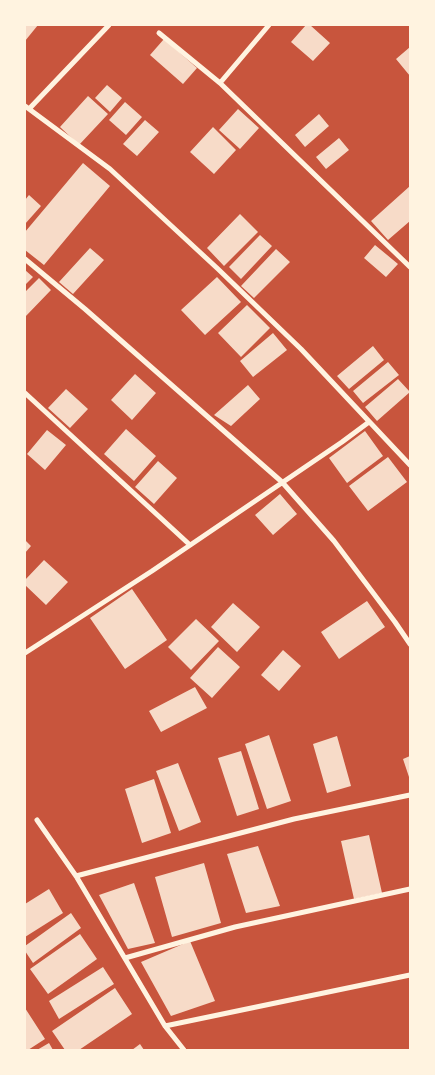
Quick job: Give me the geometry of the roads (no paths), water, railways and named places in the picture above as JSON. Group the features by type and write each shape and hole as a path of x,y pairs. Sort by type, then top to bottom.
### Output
{"street":[{"path":"109,25 27,108 110,169 218,269 301,349 410,465"},
{"path":"220,83 270,25"},
{"path":"159,33 220,83 410,267"},
{"path":"25,259 85,309 282,482 334,541 410,644"},
{"path":"25,393 190,545"},
{"path":"25,653 190,545 369,422"},
{"path":"76,876 294,819 410,796"},
{"path":"37,820 76,876 165,1026 184,1050"},
{"path":"124,958 234,927 410,889"},
{"path":"165,1026 410,975"}]}
